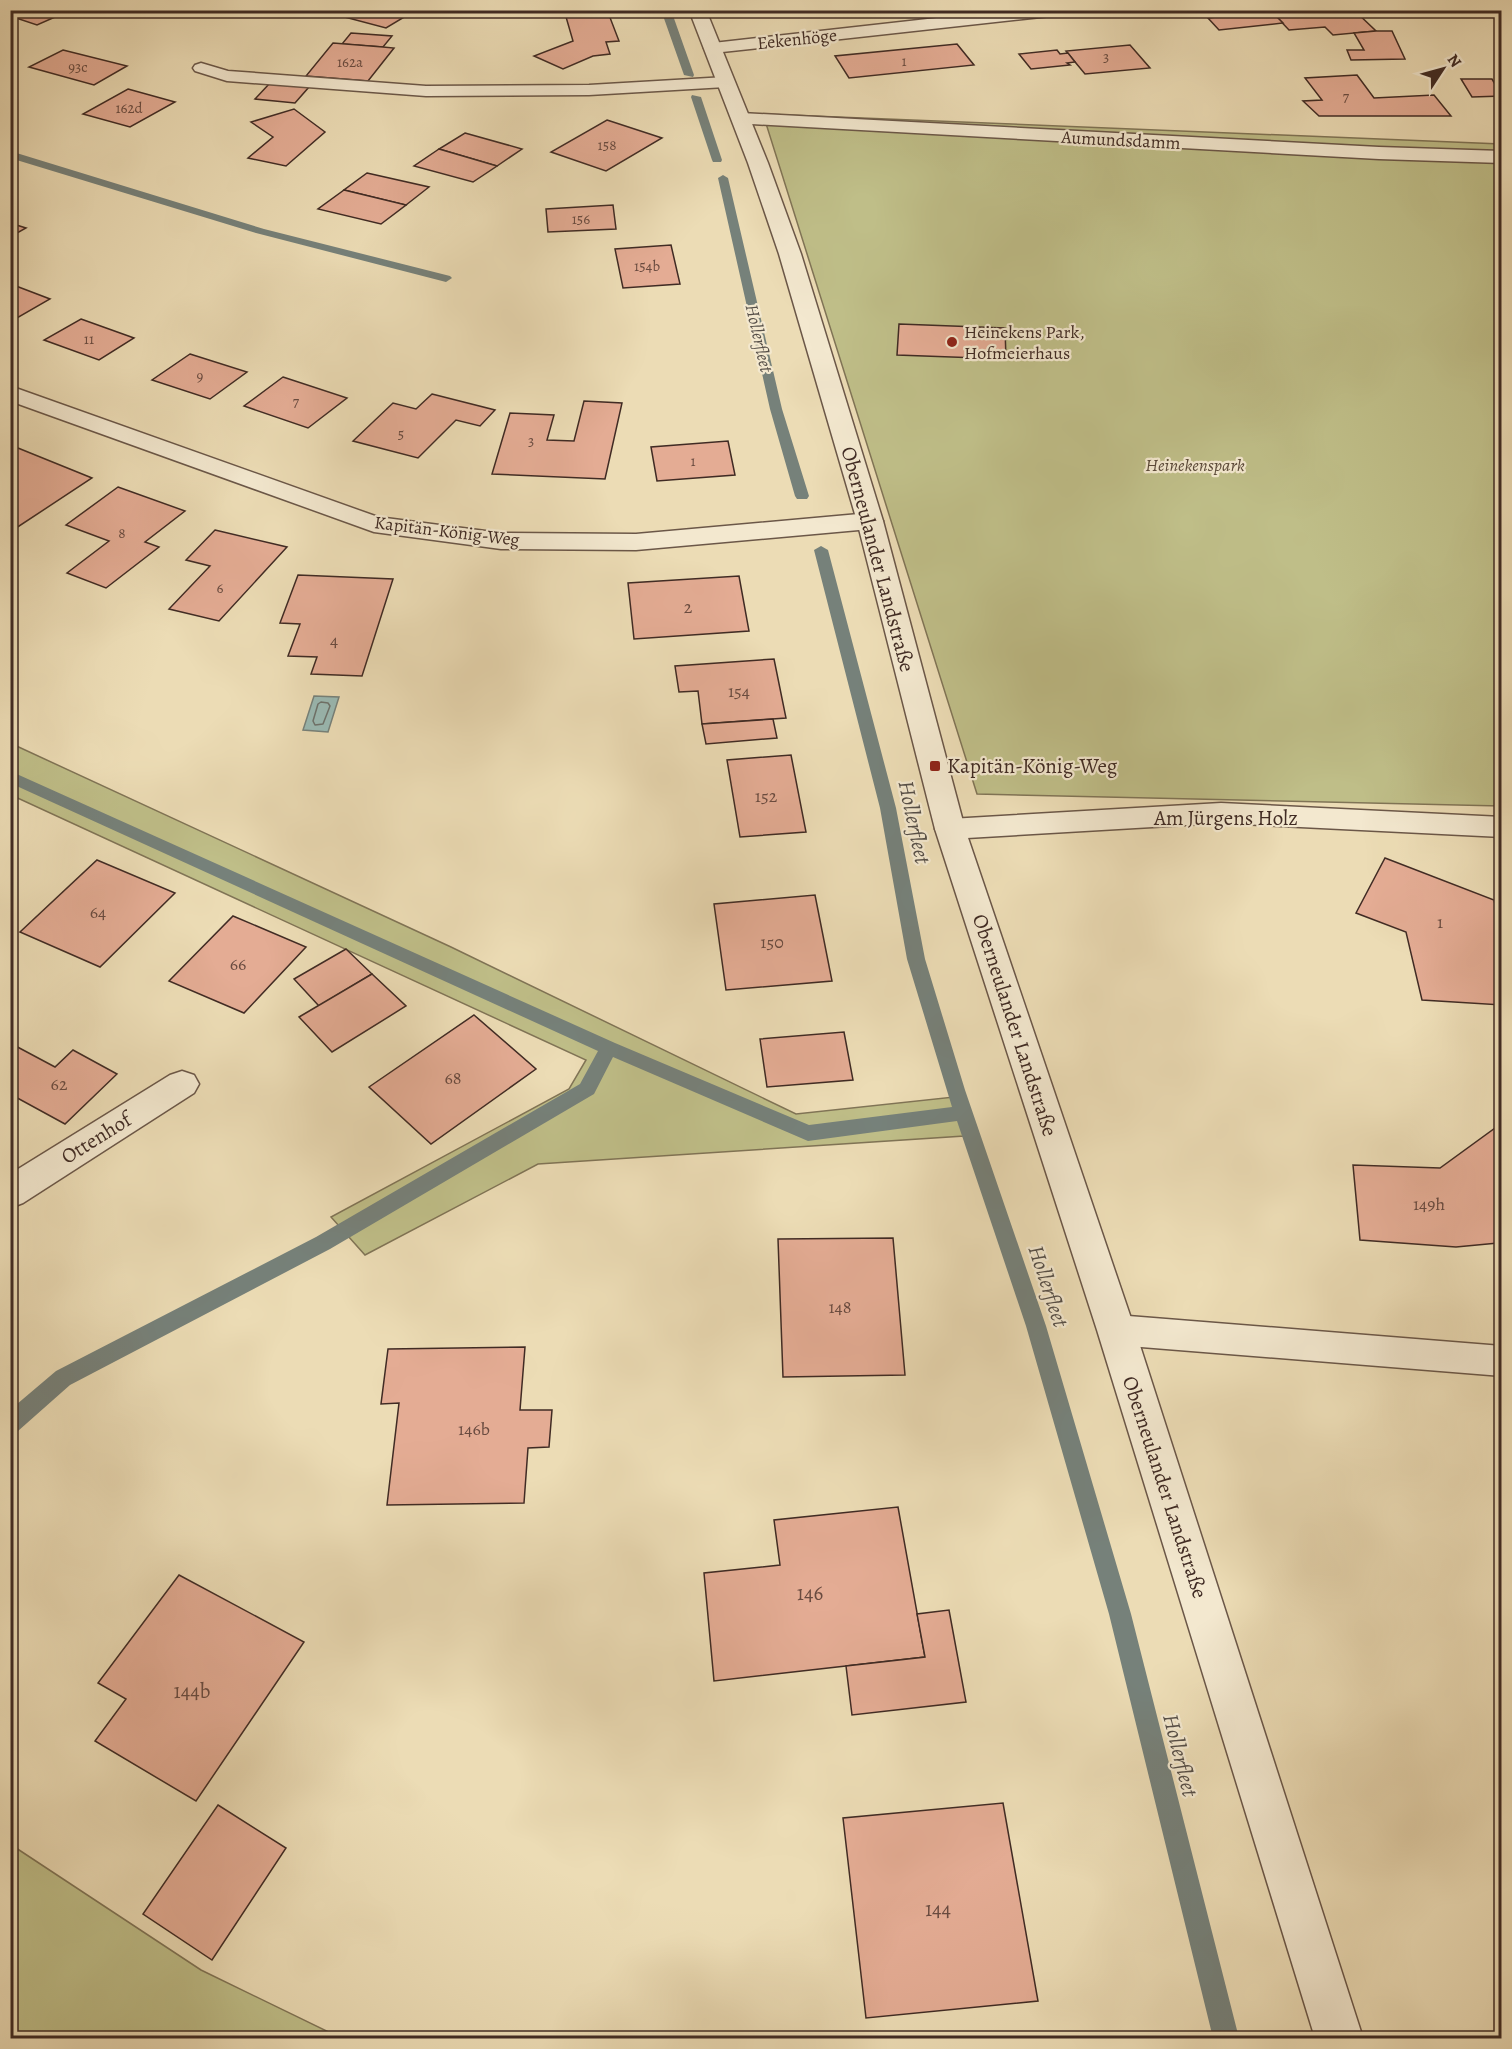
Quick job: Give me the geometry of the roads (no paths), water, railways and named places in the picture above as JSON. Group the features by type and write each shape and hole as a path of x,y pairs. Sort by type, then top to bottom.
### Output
{"street":[{"name":"Oberneulander Landstraße","path":"697,10 741,119 790,254 870,521 950,829 1116,1330 1339,2038"},
{"name":"Eekenhöge","path":"713,48 1060,10"},
{"name":"Aumundsdamm","path":"741,119 1367,153 1502,157"},
{"name":"Kapitän-König-Weg","path":"10,393 374,524 501,542 636,542 870,521"},
{"name":"Am Jürgens Holz","path":"950,829 1221,813 1502,827"},
{"name":"Ottenhof","path":"10,1193 182,1084"}],"lane":[{"path":"201,68 227,75 426,91 589,90 726,82"},
{"path":"1116,1330 1502,1361"}],"water":[{"path":"314,696 339,697 328,732 303,730"}],"waterway":[{"name":"Hollerfleet","path":"666,10 689,75"},
{"name":"Hollerfleet","path":"696,97 717,160"},
{"path":"10,154 260,231 446,278"},
{"name":"Hollerfleet","path":"723,178 776,409 802,496"},
{"name":"Hollerfleet","path":"821,550 888,808 916,959 964,1113"},
{"path":"10,776 609,1048"},
{"path":"10,1424 63,1378 323,1243 587,1089 609,1048"},
{"path":"609,1048 808,1133 964,1113"},
{"name":"Hollerfleet","path":"964,1113 1036,1326 1120,1614 1226,2038"}],"place":[{"name":"Heinekens Park, Hofmeierhaus","path":"952,342"},
{"name":"Kapitän-König-Weg","path":"935,766"}],"park label":[{"name":"Heinekenspark","path":"1195,465"}]}
